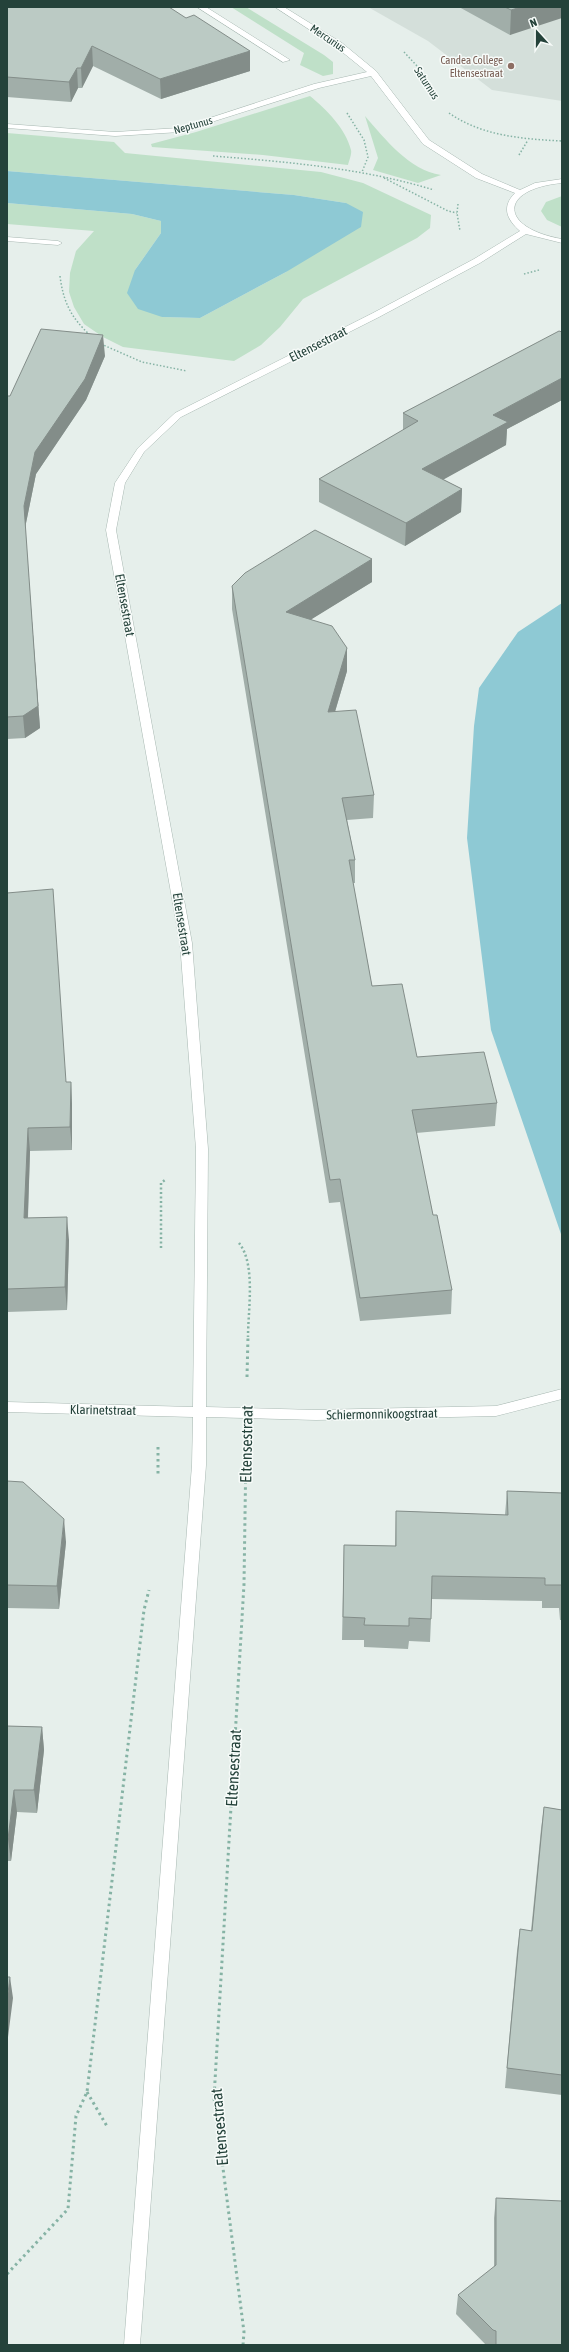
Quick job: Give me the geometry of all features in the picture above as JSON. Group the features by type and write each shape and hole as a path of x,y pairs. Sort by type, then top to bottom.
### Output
{"street":[{"path":"201,7 286,60"},
{"name":"Mercurius","path":"279,7 339,45 373,73"},
{"path":"373,73 426,142 479,176 521,192"},
{"name":"Neptunus","path":"7,126 78,132 160,133 180,130 317,86 373,73"},
{"path":"562,181 534,186 521,192 512,201 510,210 513,219 526,231 543,238 562,241"},
{"name":"Eltensestraat","path":"132,2345 200,1465 199,1412 202,1149 186,943 111,530 120,483 141,450 178,415 376,315 477,261 526,231"},
{"path":"7,239 58,243"},
{"name":"Schiermonnikoogstraat","path":"199,1412 316,1415 496,1411 562,1394"},
{"name":"Klarinetstraat","path":"7,1407 199,1412"}],"path":[{"name":"Saturnus","path":"400,48 417,66 432,90"},
{"path":"317,86 335,99 350,116 364,140 368,157 362,172 437,190"},
{"name":"Saturnus","path":"449,112 472,125 528,140"},
{"path":"516,160 528,140 562,141"},
{"path":"382,177 448,211 457,213"},
{"path":"58,243 63,301 77,325 95,339"},
{"path":"100,344 126,357 161,368 192,371"},
{"name":"Eltensestraat","path":"202,1208 243,1248 249,1266 244,1584 214,2098 244,2332 243,2345"},
{"path":"158,1444 158,1483"},
{"path":"7,2274 68,2209 76,2116 87,2092 143,1618 151,1582"}],"shaded area":[{"name":"Candea College Eltensestraat","path":"368,7 562,7 562,101 492,90 428,41"}],"green space":[{"path":"231,7 246,7 324,55 333,62 333,74 323,76 300,65 304,53"},
{"path":"310,96 329,113 345,135 351,152 348,165 263,155 152,147 151,144 196,132"},
{"path":"365,116 389,143 408,160 429,172 441,175 418,183 373,170 378,158"},
{"path":"7,133 114,142 125,153 321,172 363,183 431,215 430,228 417,238 303,299 280,327 261,345 234,361 123,347 103,337 84,324 74,307 69,292 70,273 76,251 94,231 7,224 7,203 132,214 161,221 161,233 135,270 162,317 200,318 286,272 346,203 294,195 7,171"},
{"path":"562,196 562,227 547,220 541,211 546,202"}],"water":[{"path":"7,171 294,195 346,203 363,212 361,227 286,272 200,318 162,317 138,309 127,293 135,270 161,233 161,221 132,214 7,203"},
{"path":"562,603 562,1237 491,1030 467,838 474,726 479,688 518,632"}],"building":[{"path":"7,7 169,7 186,18 194,15 250,51 160,79 92,46 81,68 77,68 69,82 7,77"},
{"path":"505,7 521,7 511,10"},
{"path":"41,329 103,335 85,379 35,452 24,506 38,706 23,716 7,717 7,396 10,396"},
{"path":"559,331 562,332 562,378 493,415 508,422 422,469 462,489 406,523 319,479 418,421 403,413"},
{"path":"315,530 372,559 286,612 332,626 347,648 328,712 356,710 374,795 342,798 355,860 349,860 372,986 402,984 417,1057 484,1052 497,1103 412,1110 433,1215 437,1215 452,1290 360,1298 340,1179 330,1180 232,586 245,573"},
{"path":"53,889 66,1082 71,1082 70,1127 28,1128 24,1218 67,1217 65,1287 7,1289 7,893"},
{"path":"7,1481 23,1482 64,1519 57,1586 7,1585"},
{"path":"507,1491 562,1493 562,1585 545,1585 545,1578 432,1576 431,1619 409,1618 409,1626 364,1625 365,1618 343,1617 344,1545 396,1546 396,1511 508,1515"},
{"path":"7,1726 42,1727 34,1790 14,1790 8,1839 7,1839"},
{"path":"544,1807 562,1810 562,2075 507,2068 520,1929 532,1931"},
{"path":"7,1977 10,1977 7,2001"},
{"path":"496,2198 562,2201 562,2345 496,2345 496,2331 493,2330 458,2295 496,2265"}],"place":[{"name":"Candea College Eltensestraat","path":"511,66"}]}
